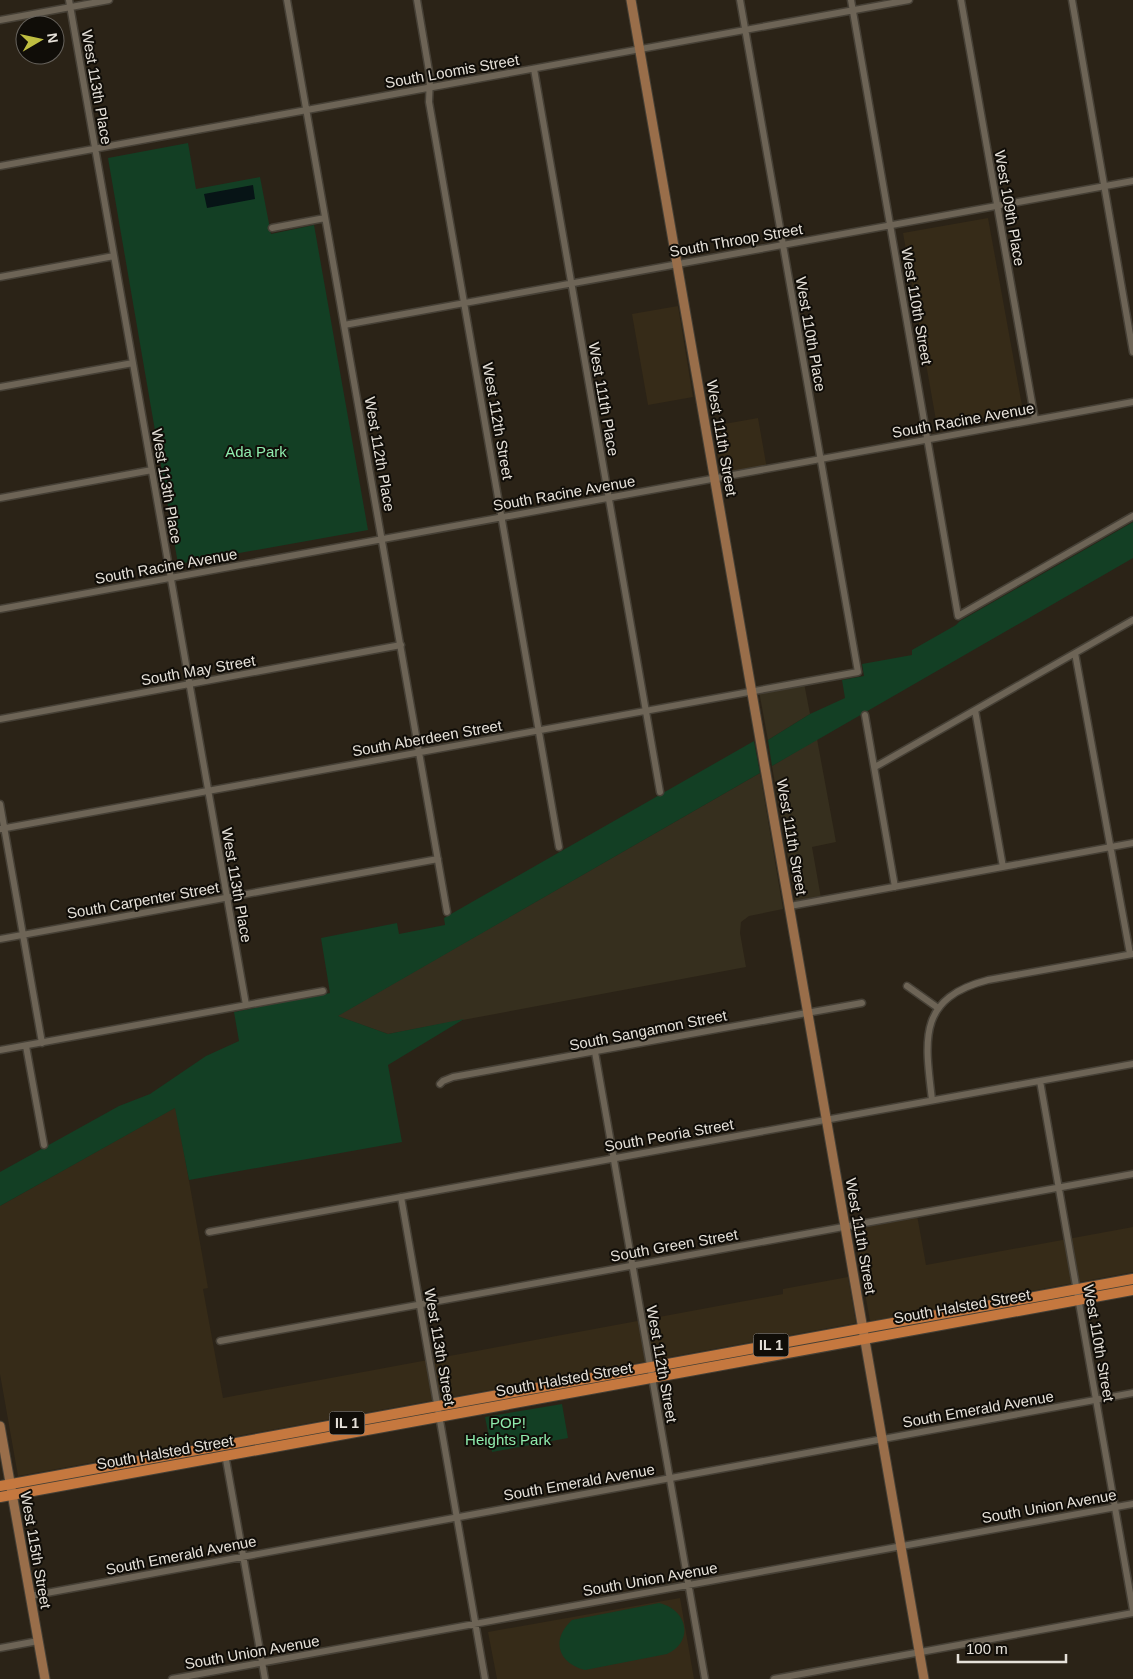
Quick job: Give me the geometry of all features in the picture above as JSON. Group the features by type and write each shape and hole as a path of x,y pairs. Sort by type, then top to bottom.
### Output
{"main road":[{"name":"West 111th Street","path":"632,0 924,1679"},
{"name":"South Halsted Street","path":"5,1485 1133,1279"},
{"name":"South Halsted Street","path":"0,1497 1133,1290"},
{"name":"West 115th Street","path":"0,1426 5,1485 12,1495 45,1679"}],"street":[{"path":"0,20 70,4 109,0"},
{"name":"West 112th Place","path":"287,0 447,912"},
{"name":"West 112th Street","path":"417,0 430,77 429,102 559,847"},
{"name":"West 110th Place","path":"740,0 858,672"},
{"name":"West 110th Street","path":"851,0 958,616 1133,516"},
{"name":"South Loomis Street","path":"0,166 910,0"},
{"name":"West 109th Place","path":"961,0 1035,420"},
{"path":"1072,0 1133,352"},
{"name":"West 113th Place","path":"70,4 246,1005"},
{"name":"West 111th Place","path":"534,69 660,792"},
{"name":"South Throop Street","path":"344,325 1133,181"},
{"path":"272,228 325,218"},
{"path":"0,277 114,256"},
{"path":"0,387 133,363"},
{"name":"South Racine Avenue","path":"0,609 1133,402"},
{"path":"0,498 152,470"},
{"path":"875,767 1133,620"},
{"name":"South May Street","path":"0,718 400,645"},
{"path":"932,1100 927,1044 929,1029 938,1008 957,992 976,983 1131,954 1075,653"},
{"name":"South Aberdeen Street","path":"2,828 858,672"},
{"path":"975,710 1003,867"},
{"path":"866,715 895,887"},
{"path":"0,804 2,828 42,1043"},
{"path":"790,906 1133,843"},
{"name":"South Carpenter Street","path":"0,939 438,859"},
{"path":"907,986 938,1008"},
{"path":"0,1050 323,991"},
{"name":"South Sangamon Street","path":"440,1084 442,1081 453,1078 862,1003"},
{"path":"26,1046 44,1145"},
{"name":"West 112th Street","path":"595,1052 705,1679"},
{"name":"South Peoria Street","path":"209,1232 1133,1064"},
{"name":"West 110th Street","path":"1040,1081 1133,1612"},
{"name":"South Green Street","path":"220,1341 1133,1174"},
{"name":"West 113th Street","path":"401,1197 486,1679"},
{"name":"South Emerald Avenue","path":"30,1596 1133,1394"},
{"path":"224,1445 265,1679"},
{"name":"South Union Avenue","path":"172,1679 1133,1504"},
{"path":"774,1679 1133,1612"},
{"path":"0,1648 38,1641"}],"shaded area":[{"path":"253,185 255,199 207,208 204,194"},
{"path":"988,218 1023,411 937,426 903,233"},
{"path":"678,306 693,397 648,405 632,314"},
{"path":"758,418 767,469 722,477 713,426"},
{"path":"804,683 810,714 768,740 759,691"},
{"path":"817,739 836,842 812,847 821,898 796,903 772,766"},
{"path":"760,773 783,909 749,916 741,922 740,933 746,967 388,1034 337,1016"},
{"path":"176,1107 208,1288 203,1289 223,1398 783,1294 783,1289 848,1277 856,1323 18,1476 0,1374 0,1206"},
{"path":"917,1215 926,1265 1133,1227 1133,1272 870,1321 853,1226"},
{"path":"680,1598 694,1679 497,1679 488,1632"}],"green space":[{"name":"Ada Park","path":"188,143 196,189 260,177 271,234 314,225 368,530 178,564 108,158"},
{"path":"1133,522 1133,558 772,766 768,740 810,714 845,698 842,680 864,676 862,664 912,655 912,650 960,621"},
{"path":"754,741 760,773 338,1016 388,1034 464,1019 388,1065 402,1142 189,1180 175,1108 0,1206 0,1172 119,1106 150,1094 206,1056 239,1041 234,1012 330,993 321,938 397,923 399,934 445,925 444,918"},
{"name":"POP! Heights Park","path":"562,1404 568,1438 492,1452 485,1417"},
{"path":"659,1603 669,1606 676,1612 684,1626 682,1641 667,1654 585,1670 568,1662 563,1656 560,1650 561,1635 565,1627 572,1620"}]}
